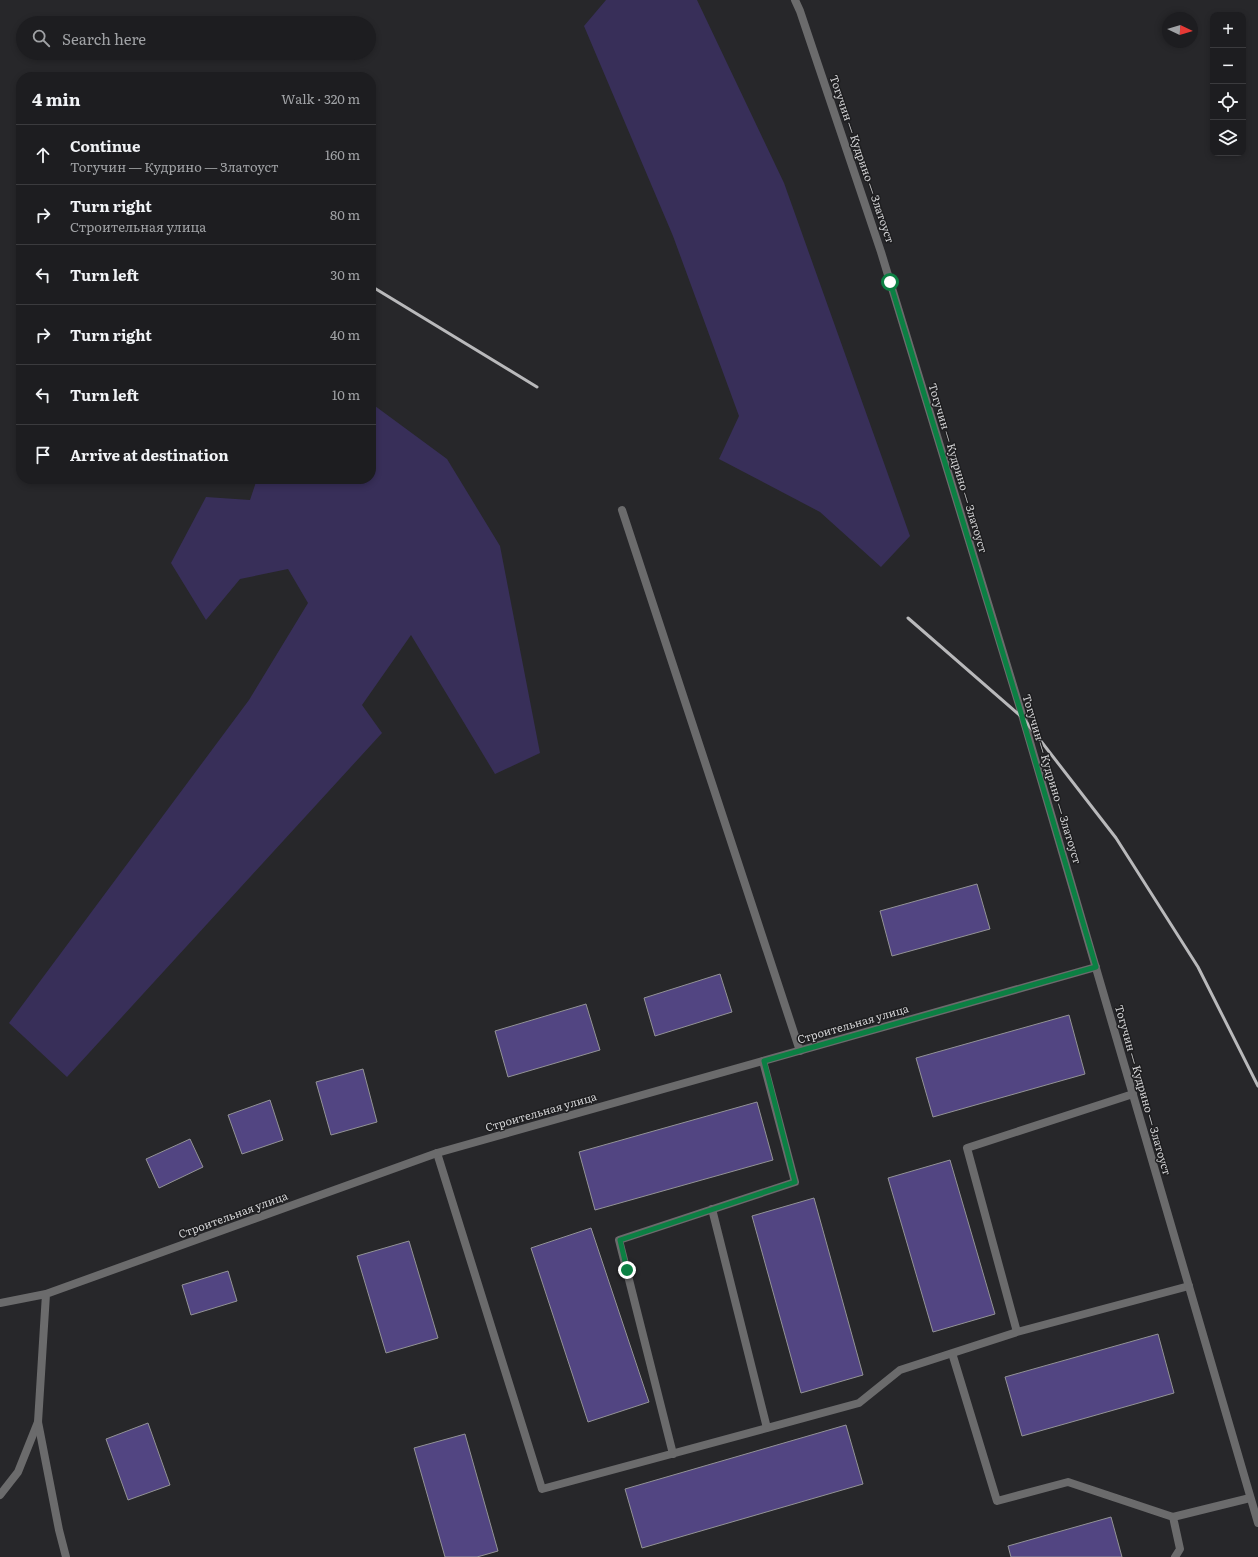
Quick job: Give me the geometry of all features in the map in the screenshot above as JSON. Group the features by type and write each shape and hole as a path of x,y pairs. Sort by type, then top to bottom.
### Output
{"street":[{"name":"Тогучин — Кудрино — Златоуст","path":"794,0 800,11 881,252 1025,726 1258,1523"},
{"path":"622,510 800,1051"},
{"name":"Строительная улица","path":"0,1303 46,1294 437,1153 1096,967"},
{"path":"673,1454 620,1240 795,1182 764,1061"},
{"path":"1017,1332 967,1148 1133,1094"},
{"path":"437,1153 542,1489 859,1403 900,1370 1017,1332 1189,1286"},
{"path":"712,1209 767,1428"},
{"path":"46,1294 38,1422 59,1530 66,1557"},
{"path":"952,1353 997,1501 1068,1482 1173,1517 1250,1498"},
{"path":"0,1495 18,1472 38,1422"},
{"path":"1173,1517 1180,1549 1175,1557"}],"shaded area":[{"path":"606,0 697,0 784,183 910,536 881,567 820,512 719,459 739,416 673,236 584,26"},
{"path":"376,407 447,459 500,546 540,753 495,774 411,635 362,705 382,733 67,1077 9,1023 249,700 308,603 288,569 240,579 206,620 171,563 206,497 250,500 255,484 376,484"}],"building":[{"path":"977,884 990,929 892,956 880,911"},
{"path":"720,974 732,1012 655,1036 644,998"},
{"path":"586,1004 600,1050 508,1077 495,1031"},
{"path":"1069,1015 1085,1074 933,1117 916,1058"},
{"path":"363,1069 377,1122 331,1135 316,1082"},
{"path":"270,1100 283,1140 242,1154 228,1115"},
{"path":"757,1102 773,1160 595,1210 579,1152"},
{"path":"190,1139 203,1167 159,1188 146,1159"},
{"path":"950,1160 995,1314 933,1332 888,1178"},
{"path":"814,1198 863,1375 801,1393 752,1216"},
{"path":"591,1228 649,1402 588,1422 531,1248"},
{"path":"409,1241 438,1338 386,1353 357,1256"},
{"path":"228,1271 237,1301 191,1315 182,1285"},
{"path":"1158,1334 1174,1393 1022,1436 1005,1377"},
{"path":"148,1423 170,1485 128,1500 106,1439"},
{"path":"846,1425 863,1484 642,1548 625,1489"},
{"path":"465,1434 498,1551 477,1557 445,1557 414,1448"},
{"path":"1111,1517 1122,1557 1011,1557 1008,1546"}],"railway":[{"path":"376,289 537,387"},
{"path":"908,618 1023,718 1116,838 1198,967 1258,1086"}],"route":[{"path":"627,1270 620,1240 795,1182 764,1061 1096,967 1018,703 890,282"}]}
